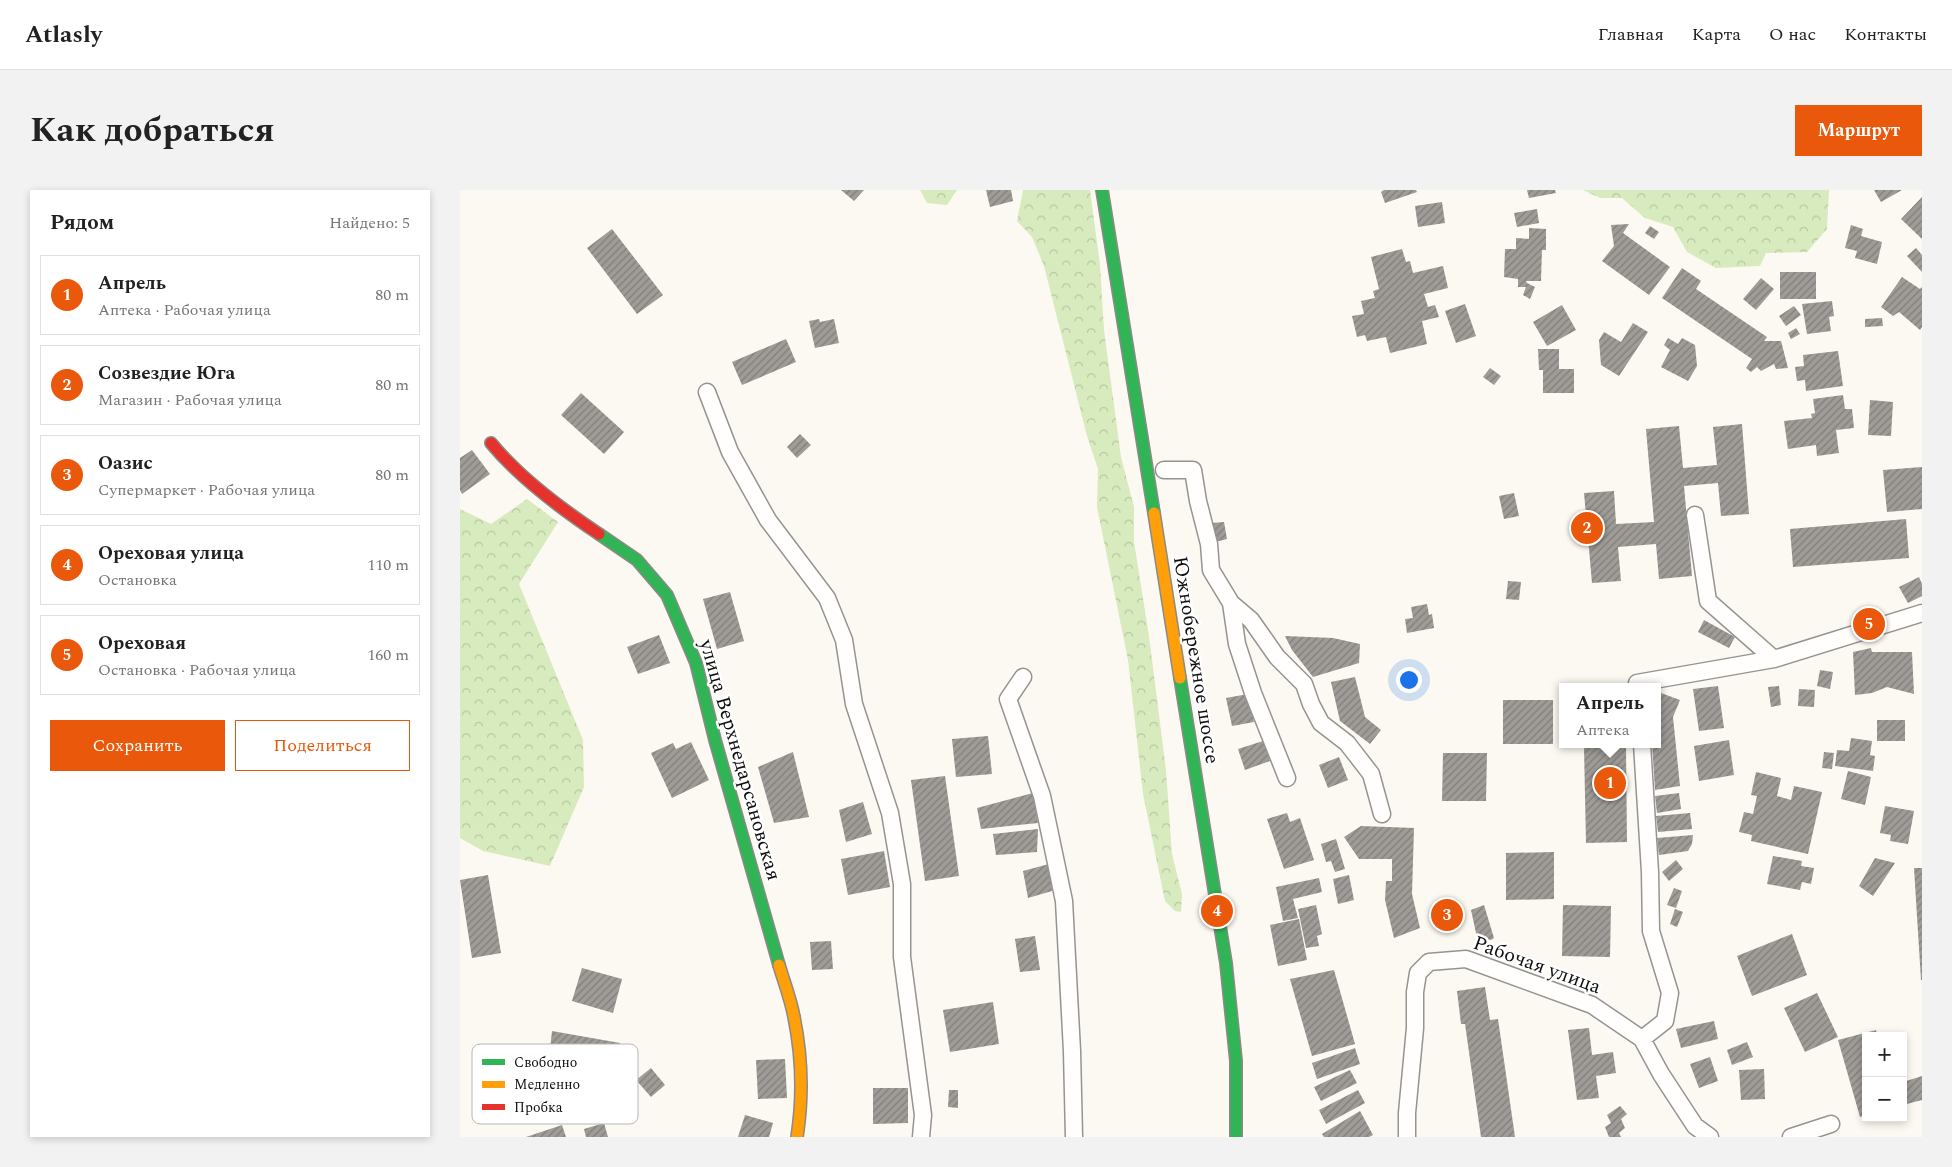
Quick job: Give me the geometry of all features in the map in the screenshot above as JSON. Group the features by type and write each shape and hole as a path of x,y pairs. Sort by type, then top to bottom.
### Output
{"main road":[{"name":"Южнобережное шоссе","path":"1102,190 1226,963 1236,1061 1236,1137"},
{"name":"улица Верхнедарсановская","path":"491,443 500,454 564,510 636,560 667,595 696,663 718,750 794,1017 800,1069 800,1116 797,1137"},
{"path":"1215,819 1241,994"},
{"path":"1246,1042 1248,1108"}],"street":[{"path":"707,392 730,452 768,520 827,598 844,640 854,704 890,813 902,884 902,957 923,1115 921,1137"},
{"path":"1164,470 1192,470 1209,544 1211,570 1231,603 1251,620 1277,657 1304,684 1320,723 1347,743 1371,774 1382,814"},
{"path":"1695,514 1708,601 1774,659"},
{"path":"1231,603 1237,644 1253,693 1287,778"},
{"path":"1637,683 1774,659 1922,613"},
{"path":"1023,677 1008,700 1042,796 1064,902 1074,1137"},
{"path":"1642,748 1650,872 1651,931 1670,993 1665,1021 1642,1039 1661,1074 1696,1126 1710,1137"},
{"name":"Рабочая улица","path":"1407,1137 1407,1113 1415,1028 1415,992 1418,974 1429,962 1466,958 1592,1005 1642,1039"},
{"path":"1791,1137 1831,1124"}],"green space":[{"path":"920,190 957,190 947,205 927,203"},
{"path":"1023,190 1090,190 1100,265 1104,330 1121,457 1134,507 1134,542 1149,636 1166,770 1172,854 1182,894 1181,912 1175,911 1165,901 1143,794 1128,660 1097,507 1098,469 1087,436 1044,266 1032,237 1017,221"},
{"path":"1583,190 1829,190 1827,229 1807,252 1766,253 1760,266 1716,268 1687,252 1673,227 1645,218 1622,198 1600,198"},
{"path":"527,499 558,522 519,584 583,740 584,787 550,866 483,851 460,838 460,509 491,524"}],"building":[{"path":"841,190 864,190 854,201"},
{"path":"986,190 1011,190 1013,201 990,207"},
{"path":"1384,190 1416,190 1417,192 1385,203 1381,192"},
{"path":"1527,190 1555,190 1556,193 1529,198"},
{"path":"1874,190 1902,190 1881,202"},
{"path":"1922,197 1922,239 1901,219"},
{"path":"1442,202 1445,223 1418,227 1415,206"},
{"path":"1537,209 1539,223 1517,227 1514,213"},
{"path":"1629,224 1623,233 1670,267 1649,295 1602,261 1614,246 1611,225"},
{"path":"1851,225 1863,229 1861,236 1882,242 1877,264 1855,258 1857,251 1845,248"},
{"path":"1650,226 1659,232 1654,239 1645,233"},
{"path":"1529,228 1546,229 1546,250 1542,250 1541,281 1526,281 1535,287 1530,299 1523,295 1526,287 1518,287 1518,279 1504,277 1505,249 1516,249 1516,238 1529,239"},
{"path":"612,229 663,295 637,314 587,248"},
{"path":"1916,248 1922,255 1922,272 1907,256"},
{"path":"1402,249 1406,262 1410,261 1413,273 1443,266 1448,288 1424,294 1428,307 1435,305 1439,317 1422,321 1427,344 1390,353 1386,337 1367,341 1365,335 1357,337 1352,316 1364,314 1361,301 1375,298 1373,291 1379,289 1371,257"},
{"path":"1682,268 1701,281 1696,289 1767,337 1764,341 1781,341 1788,368 1776,369 1774,364 1761,371 1757,367 1751,372 1746,368 1752,359 1662,298"},
{"path":"1780,272 1816,272 1816,299 1780,299"},
{"path":"1902,277 1920,289 1922,287 1922,327 1920,330 1899,312 1893,316 1881,307"},
{"path":"1761,278 1774,289 1756,310 1743,299"},
{"path":"1832,301 1834,316 1829,317 1831,331 1807,334 1802,304"},
{"path":"1465,304 1476,336 1456,343 1445,311"},
{"path":"1562,305 1576,330 1547,346 1533,322"},
{"path":"1794,306 1801,315 1786,326 1779,316"},
{"path":"1882,318 1883,326 1865,327 1865,319"},
{"path":"819,319 820,322 834,319 839,343 815,348 809,321"},
{"path":"1633,323 1648,332 1619,376 1601,365 1599,340 1604,332 1621,342"},
{"path":"1796,328 1800,334 1791,339 1788,333"},
{"path":"1668,338 1678,344 1682,338 1695,345 1697,366 1688,381 1661,367 1670,350 1664,345"},
{"path":"786,339 796,362 742,385 732,362"},
{"path":"1538,349 1559,349 1559,369 1574,369 1574,393 1543,393 1543,370 1539,370"},
{"path":"1838,351 1843,386 1806,391 1805,380 1797,381 1795,367 1804,366 1803,355"},
{"path":"1490,368 1501,376 1494,385 1483,377"},
{"path":"581,393 624,432 604,454 561,415"},
{"path":"1843,395 1845,409 1852,409 1854,428 1836,430 1839,453 1817,456 1816,445 1788,449 1784,421 1812,418 1811,414 1815,413 1813,399"},
{"path":"1870,400 1893,402 1891,436 1868,435"},
{"path":"1742,424 1749,514 1721,516 1718,483 1684,486 1692,576 1659,579 1656,544 1618,547 1621,581 1592,583 1584,493 1614,491 1616,524 1654,522 1646,429 1679,426 1683,468 1717,465 1713,427"},
{"path":"800,434 811,445 797,458 787,447"},
{"path":"472,450 490,474 462,494 460,490 460,458"},
{"path":"1922,467 1922,509 1887,512 1883,470"},
{"path":"1514,493 1519,516 1504,519 1499,496"},
{"path":"1906,519 1909,558 1793,567 1790,529"},
{"path":"1224,522 1227,539 1215,542 1212,523"},
{"path":"1919,577 1922,584 1922,596 1908,603 1899,587"},
{"path":"1508,581 1521,582 1519,600 1506,599"},
{"path":"730,592 744,641 717,649 703,599"},
{"path":"1427,604 1429,615 1432,614 1434,628 1407,633 1405,619 1413,618 1411,607"},
{"path":"1704,620 1735,637 1729,648 1698,632"},
{"path":"659,635 670,663 638,674 627,647"},
{"path":"1285,636 1333,638 1360,644 1359,663 1313,677 1292,650"},
{"path":"1871,648 1872,652 1912,652 1914,694 1887,687 1872,693 1855,695 1853,652"},
{"path":"1820,670 1833,672 1830,689 1817,686"},
{"path":"1355,677 1365,717 1381,730 1370,744 1340,721 1331,682"},
{"path":"1718,686 1724,728 1699,731 1693,689"},
{"path":"1779,686 1781,705 1771,707 1768,687"},
{"path":"1799,689 1815,690 1814,707 1798,706"},
{"path":"1661,693 1680,700 1673,717 1680,786 1655,790 1652,748 1661,748"},
{"path":"1248,694 1254,722 1232,726 1226,698"},
{"path":"1503,700 1553,700 1553,744 1503,744"},
{"path":"1877,720 1905,720 1905,741 1877,741"},
{"path":"988,736 992,774 956,777 952,739"},
{"path":"1851,738 1872,741 1870,755 1875,756 1873,771 1835,766 1837,750 1849,751"},
{"path":"1729,740 1734,775 1699,781 1694,746"},
{"path":"1263,741 1270,761 1245,770 1238,749"},
{"path":"691,742 709,780 672,798 651,753 673,743 676,749"},
{"path":"1584,748 1626,748 1627,842 1586,843"},
{"path":"793,752 809,817 774,823 758,767"},
{"path":"1824,752 1834,753 1832,769 1822,768"},
{"path":"1443,753 1487,753 1486,801 1442,801"},
{"path":"1339,757 1348,780 1328,788 1319,765"},
{"path":"1848,771 1871,777 1865,805 1841,799"},
{"path":"1756,772 1781,778 1777,796 1791,800 1794,786 1822,792 1808,854 1751,841 1752,835 1739,832 1744,812 1753,814 1757,796 1751,795"},
{"path":"945,776 959,876 925,881 911,780"},
{"path":"1033,793 1038,823 981,829 977,808"},
{"path":"1679,793 1681,809 1657,813 1655,796"},
{"path":"863,802 872,834 846,842 839,810"},
{"path":"1885,806 1914,811 1908,844 1890,841 1891,835 1880,833"},
{"path":"1287,813 1290,822 1300,818 1314,860 1284,869 1267,819"},
{"path":"1690,813 1692,829 1658,832 1656,816"},
{"path":"1361,826 1414,828 1412,894 1420,928 1394,938 1385,900 1386,881 1392,881 1392,859 1359,859 1344,837"},
{"path":"1038,829 1037,852 996,855 993,834"},
{"path":"1693,835 1692,844 1688,851 1659,855 1657,838"},
{"path":"1336,839 1345,869 1335,872 1331,861 1326,862 1321,844"},
{"path":"884,851 890,887 848,895 841,859"},
{"path":"1554,852 1554,899 1506,900 1506,853"},
{"path":"1773,856 1802,861 1801,866 1814,868 1811,884 1802,882 1800,890 1767,884"},
{"path":"1875,858 1895,863 1873,896 1859,886"},
{"path":"1676,860 1683,869 1669,881 1662,872"},
{"path":"1049,864 1052,891 1028,898 1023,871"},
{"path":"1914,868 1922,868 1922,980 1921,980"},
{"path":"488,875 501,953 472,958 460,880"},
{"path":"1349,875 1354,900 1338,904 1333,879"},
{"path":"1319,878 1322,892 1293,899 1298,918 1283,921 1276,887"},
{"path":"1674,888 1682,891 1676,908 1667,905"},
{"path":"1439,900 1457,901 1455,931 1437,930"},
{"path":"1316,905 1322,934 1317,936 1319,946 1306,948 1298,909"},
{"path":"1484,905 1494,938 1491,940 1479,937 1476,933 1471,910"},
{"path":"1563,905 1611,906 1610,957 1562,956"},
{"path":"1675,909 1683,912 1677,927 1670,924"},
{"path":"1299,919 1307,960 1278,966 1270,925"},
{"path":"1792,934 1807,975 1752,996 1737,956"},
{"path":"1035,936 1040,970 1020,972 1015,939"},
{"path":"831,941 833,969 812,970 810,942"},
{"path":"582,968 622,979 613,1013 572,1001"},
{"path":"1334,970 1355,1044 1312,1056 1290,979"},
{"path":"1485,987 1490,1020 1498,1019 1515,1137 1481,1137 1465,1024 1461,1024 1457,991"},
{"path":"1817,993 1838,1037 1805,1052 1784,1008"},
{"path":"993,1002 999,1044 950,1052 943,1010"},
{"path":"1714,1021 1718,1039 1681,1048 1676,1029"},
{"path":"1589,1028 1592,1055 1613,1052 1616,1073 1596,1076 1599,1098 1577,1100 1568,1030"},
{"path":"552,1031 620,1043 620,1044 551,1044"},
{"path":"1862,1034 1862,1116 1860,1117 1838,1040"},
{"path":"1747,1042 1753,1057 1732,1065 1727,1050"},
{"path":"1355,1048 1360,1064 1317,1079 1312,1063"},
{"path":"1710,1057 1718,1081 1699,1088 1690,1064"},
{"path":"785,1059 787,1098 758,1099 756,1060"},
{"path":"651,1068 665,1085 651,1097 638,1082 638,1078"},
{"path":"1764,1069 1765,1099 1741,1100 1739,1070"},
{"path":"1350,1070 1357,1083 1321,1101 1314,1087"},
{"path":"1922,1076 1922,1100 1907,1104 1907,1081"},
{"path":"873,1088 908,1088 908,1123 873,1124"},
{"path":"949,1090 958,1090 958,1108 948,1107"},
{"path":"1358,1090 1365,1103 1326,1124 1319,1110"},
{"path":"1620,1106 1627,1114 1621,1119 1625,1128 1619,1133 1621,1137 1609,1137 1605,1127 1611,1123 1607,1115"},
{"path":"1360,1111 1373,1135 1369,1137 1324,1137 1322,1134"},
{"path":"745,1115 773,1123 769,1137 738,1137"},
{"path":"604,1124 608,1137 586,1137 584,1129"},
{"path":"562,1125 566,1137 526,1137"}],"traffic: fast":[{"path":"1102,190 1154,513"},
{"path":"599,534 637,560 667,595 696,663 715,740 779,965"},
{"path":"1180,678 1226,963 1236,1061 1236,1137"}],"traffic: slow":[{"path":"1154,513 1180,678"},
{"path":"779,965 793,1011 799,1047 801,1092 797,1137"}],"traffic: jam":[{"path":"491,443 502,456 542,492 599,534"}],"place":[{"name":"Созвездие Юга","path":"1587,528"},
{"name":"Ореховая","path":"1869,624"},
{"name":"Апрель","path":"1610,783"},
{"name":"Ореховая улица","path":"1217,911"},
{"name":"Оазис","path":"1447,915"}]}
